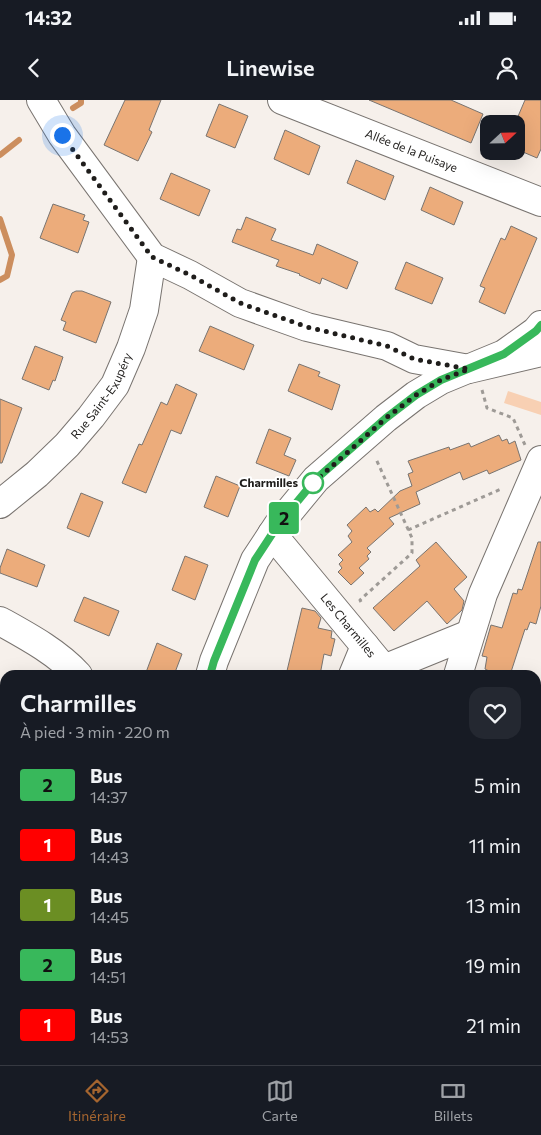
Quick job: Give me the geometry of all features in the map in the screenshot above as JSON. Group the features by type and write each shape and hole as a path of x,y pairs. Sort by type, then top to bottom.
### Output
{"street":[{"path":"41,100 62,135 152,257 190,275 240,303 307,327 387,346 414,359 475,378"},
{"name":"Allée de la Puisaye","path":"282,100 541,202"},
{"name":"Rue Saint-Exupéry","path":"0,504 37,474 67,445 115,385 131,348 144,310 152,257"},
{"path":"475,378 536,331 541,325"},
{"path":"211,670 255,560 272,534 316,479 386,418 416,395 441,380 475,378 541,352"},
{"path":"459,670 483,594 538,467"},
{"name":"Les Charmilles","path":"272,534 384,669 470,634"},
{"path":"0,622 26,635 74,670"},
{"path":"354,670 357,635"}],"path":[{"path":"408,530 538,467 530,456 513,418 487,408 475,378"},
{"path":"357,635 364,610 360,600 412,553 412,538 374,456"}],"shaded area":[{"path":"508,391 541,402 541,415 504,403"}],"building":[{"path":"125,100 161,100 149,130 152,132 138,161 104,145"},
{"path":"369,100 451,100 483,114 480,115 480,121 471,143"},
{"path":"525,100 541,100 541,149 537,158 525,153 525,115 519,115"},
{"path":"219,104 248,116 235,148 206,136"},
{"path":"285,130 320,146 309,175 274,159"},
{"path":"356,160 394,176 385,200 347,183"},
{"path":"171,173 210,190 199,216 160,199"},
{"path":"430,187 463,202 454,225 421,210"},
{"path":"53,204 85,215 83,220 89,222 78,253 40,238"},
{"path":"246,217 276,229 271,240 313,255 317,244 358,262 347,289 322,278 320,284 300,274 276,266 279,260 232,242 237,229 241,230"},
{"path":"511,226 537,238 505,314 479,302 485,288 480,286 501,238 505,240"},
{"path":"406,262 443,278 432,304 395,289"},
{"path":"82,291 111,302 96,343 63,330 66,322 61,320 72,293"},
{"path":"210,326 254,345 244,370 199,351"},
{"path":"35,346 63,357 55,381 53,380 49,390 22,379"},
{"path":"299,364 320,372 318,376 340,385 332,410 288,391"},
{"path":"176,384 197,394 181,434 171,430 146,493 122,483 139,444 142,445 161,402 167,405"},
{"path":"0,399 22,408 2,463 0,463"},
{"path":"269,429 291,438 284,455 296,460 289,476 256,463"},
{"path":"499,435 502,441 507,439 509,444 515,441 521,460 489,474 487,470 463,480 460,472 416,492 420,504 389,518 394,524 367,548 371,552 367,556 369,559 359,568 364,573 351,585 338,572 342,568 339,564 343,560 338,555 352,542 348,536 352,531 347,525 366,507 370,512 375,509 378,512 400,491 412,486 408,474 413,472 408,461 449,447 450,450 469,443 471,447"},
{"path":"216,476 240,486 228,517 204,507"},
{"path":"81,493 103,502 89,537 67,528"},
{"path":"436,542 467,577 454,589 464,601 462,610 447,624 427,601 394,631 373,608 420,566 416,560"},
{"path":"538,542 541,542 541,606 536,624 530,622 527,630 525,629 512,670 487,670 485,669 487,657 482,656 491,625 502,628 513,593 517,594 518,589 522,590"},
{"path":"7,549 45,565 37,587 0,573"},
{"path":"185,556 208,565 195,600 172,590"},
{"path":"84,597 119,611 109,636 74,621"},
{"path":"302,608 315,611 321,618 318,628 332,631 331,638 335,639 331,656 324,654 321,670 287,670"},
{"path":"157,643 182,654 176,670 147,670"}],"waterway":[{"path":"73,108 81,103 81,100"},
{"path":"0,155 19,140"},
{"path":"0,219 12,255 7,276 0,280"}],"bus line":[{"name":"2","path":"211,670 255,560 278,525 316,479 386,418 416,395 441,380 504,354 536,331 541,325"}],"place":[{"name":"Charmilles","path":"313,483"}],"route":[{"path":"62,135 152,257 190,275 240,303 307,327 387,346 414,359 469,369 441,380 416,395 386,418 313,483"}]}
